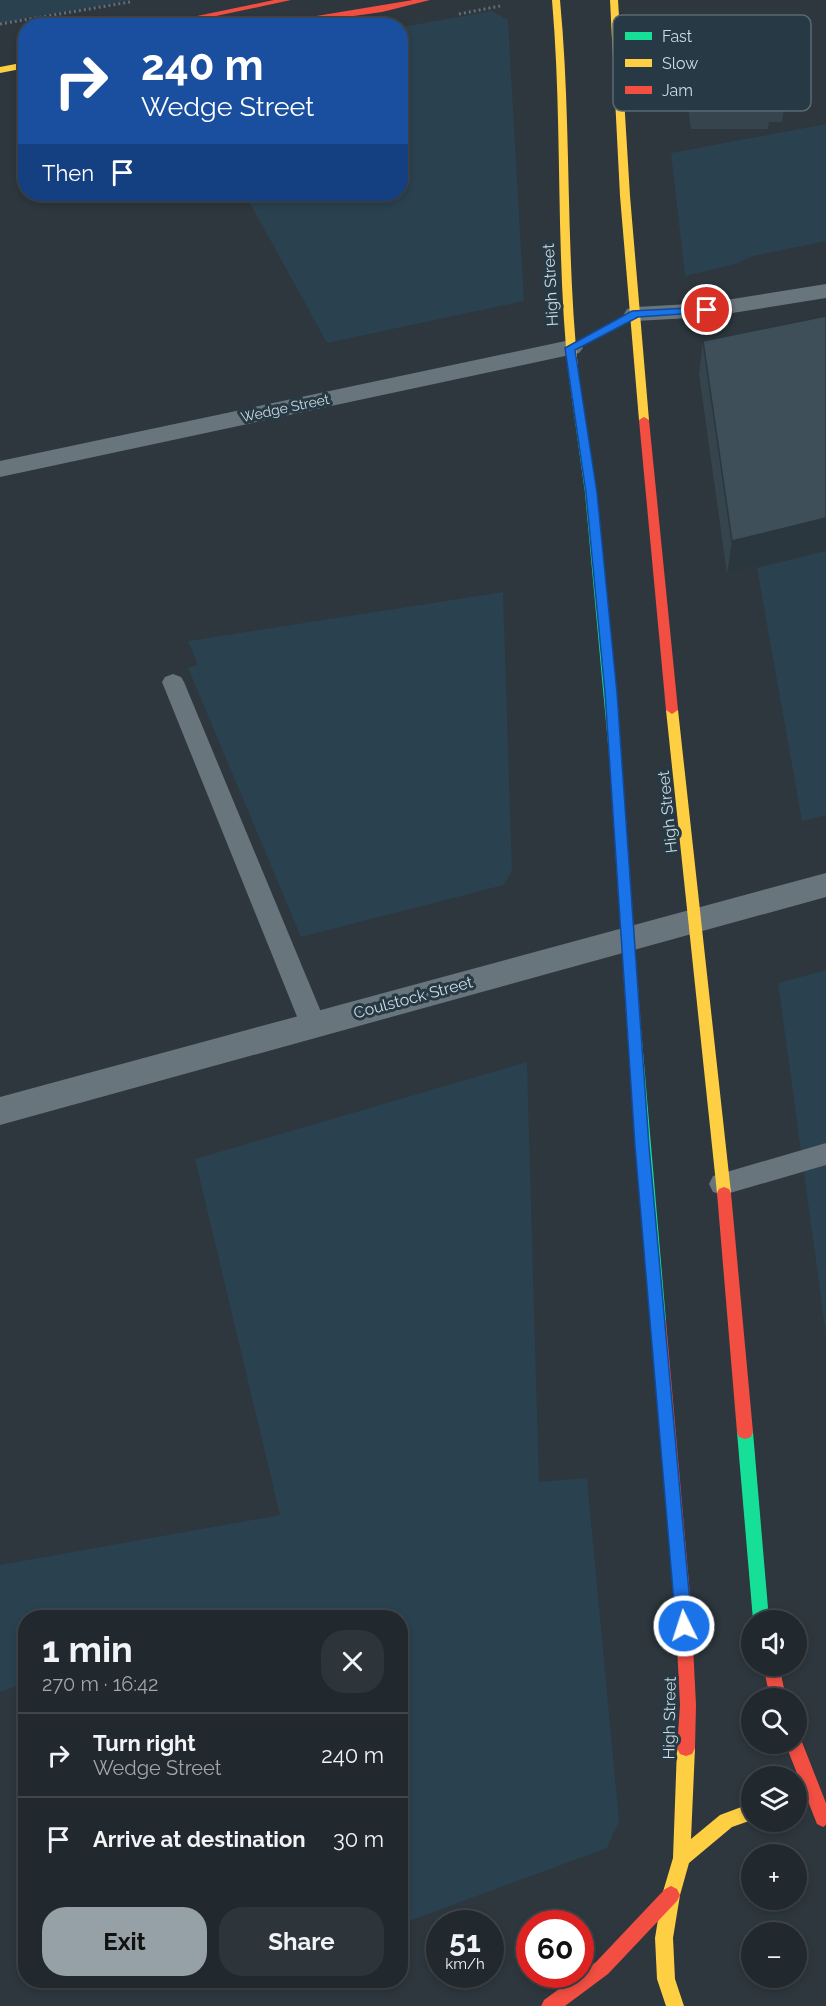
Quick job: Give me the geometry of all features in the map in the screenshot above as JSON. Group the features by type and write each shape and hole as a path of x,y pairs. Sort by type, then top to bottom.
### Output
{"main road":[{"path":"194,18 287,0"},
{"path":"317,18 426,0"},
{"name":"High Street","path":"556,0 561,40 563,244 570,348 591,493 611,693 642,1146 683,1606 688,1705 682,1858 671,1895 664,1938 666,1979 675,2006"},
{"name":"High Street","path":"614,0 615,15"},
{"path":"624,15 630,9"},
{"path":"0,69 18,66"},
{"name":"High Street","path":"620,111 636,314 626,341 655,547 696,921 723,1184 760,1610"},
{"name":"Wedge Street","path":"570,348 636,314"},
{"name":"Wedge Street","path":"570,348 626,341"},
{"path":"798,1754 824,1819"},
{"path":"807,1813 824,1819"},
{"path":"682,1858 726,1821 741,1815"},
{"path":"550,2006 602,1968 671,1895"}],"street":[{"name":"Wedge Street","path":"636,314 707,310 818,293"},
{"name":"Wedge Street","path":"626,341 716,322 818,293"},
{"name":"Wedge Street","path":"0,469 570,348"},
{"name":"Coulstock Street","path":"0,1111 826,885"}],"lane":[{"path":"173,682 314,1024"},
{"path":"723,1184 826,1154"}],"path":[{"path":"37,18 135,2"},
{"path":"0,24 18,21"}],"shaded area":[{"path":"0,0 132,0 18,18 0,23"},
{"path":"492,11 508,20 524,301 327,343 249,201 408,201 408,26"},
{"path":"826,124 826,241 753,256 736,264 685,276 671,153"},
{"path":"826,551 826,815 802,821 757,568"},
{"path":"503,592 512,871 504,885 301,937 188,668 198,665 188,641"},
{"path":"826,970 826,1335 778,983"},
{"path":"527,1062 539,1482 587,1478 619,1821 607,1848 439,1910 426,1910 426,1915 408,1921 408,1610 18,1610 18,1686 0,1692 0,1565 280,1515 195,1159"}],"building":[{"path":"826,316 826,518 732,541 703,341"}],"traffic: fast":[{"path":"574,378 591,493 615,755"},
{"path":"634,1028 658,1321"},
{"path":"745,1432 760,1610"}],"traffic: slow":[{"path":"556,0 563,94 566,284 574,378"},
{"path":"614,0 615,15"},
{"path":"0,70 18,67"},
{"path":"620,111 644,420"},
{"path":"672,710 724,1193"},
{"path":"682,1858 686,1748"},
{"path":"675,2006 666,1979 664,1938 671,1895 682,1858 726,1821 741,1815"}],"traffic: jam":[{"path":"194,18 287,0"},
{"path":"317,18 426,0"},
{"path":"570,348 636,314"},
{"path":"644,420 672,710"},
{"path":"615,755 634,1028"},
{"path":"724,1193 745,1432"},
{"path":"658,1321 683,1606 688,1705 686,1748"},
{"path":"773,1676 776,1688"},
{"path":"798,1754 823,1818"},
{"path":"550,2006 602,1968 671,1895"}],"route":[{"path":"684,1626 675,1500 642,1146 611,693 591,493 570,348 636,314 707,310"}]}
